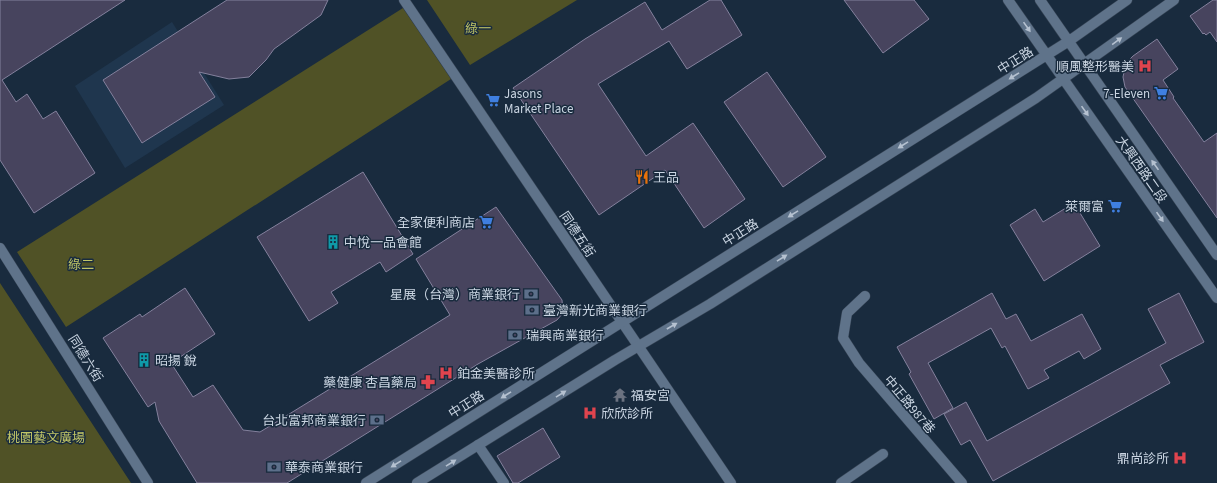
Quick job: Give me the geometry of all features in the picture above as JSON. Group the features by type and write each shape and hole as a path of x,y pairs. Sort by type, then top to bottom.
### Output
{"street":[{"name":"同德五街","path":"404,0 731,483"},
{"name":"大興西路二段","path":"1008,0 1217,298"},
{"name":"大興西路二段","path":"1040,0 1217,255"},
{"name":"中正路","path":"366,483 1069,41 1127,0"},
{"path":"417,483 638,346 730,291 1063,79 1174,0"},
{"name":"同德六街","path":"0,248 148,483"},
{"name":"中正路987巷","path":"865,296 847,314 843,338 859,363 962,483"},
{"path":"478,445 504,483"},
{"path":"841,483 883,454"}],"shaded area":[{"path":"172,22 224,105 125,168 75,86"}],"green space":[{"name":"綠一","path":"427,0 577,0 470,65"},
{"name":"綠二","path":"403,8 451,79 66,327 17,252"},
{"name":"桃園藝文廣場","path":"0,283 131,483 0,483"}],"building":[{"path":"0,0 125,0 2,80 16,102 27,94 43,119 56,111 95,173 34,213 0,160"},
{"path":"227,0 328,0 321,15 274,49 266,60 249,77 229,79 199,72 215,97 142,143 103,80"},
{"path":"710,0 721,0 742,35 687,69 669,41 598,84 646,156 693,123 745,199 704,228 665,170 599,215 513,88 585,39 645,2 662,30"},
{"path":"844,0 914,0 929,19 883,53"},
{"path":"1213,0 1217,0 1217,42 1210,32 1206,35 1204,33 1203,34 1190,16"},
{"path":"1157,39 1178,69 1163,80 1174,97 1173,98 1204,142 1217,133 1217,218 1125,87 1123,77 1126,63 1133,56"},
{"path":"767,72 826,157 783,187 724,102"},
{"name":"中悅一品會館","path":"363,172 413,254 386,272 380,262 331,292 338,303 309,321 257,237"},
{"path":"1074,203 1100,246 1044,281 1010,225 1035,209 1043,222"},
{"path":"496,207 562,300 563,313 557,320 478,364 287,483 197,483 159,421 155,402 148,407 103,338 140,314 142,317 185,288 215,334 171,363 193,397 213,385 243,430 260,432 450,315 416,259"},
{"path":"992,293 1006,319 1016,314 1031,341 1082,314 1101,349 1084,359 1079,351 1044,370 1049,378 1028,389 1005,346 1002,348 991,328 928,363 953,408 934,419 909,374 911,372 897,347"},
{"path":"1179,293 1204,342 1160,365 1170,383 993,481 970,440 961,445 944,414 966,402 987,441 1166,343 1148,309"},
{"path":"543,428 560,457 518,483 513,483 497,456"}],"place":[{"name":"順風整形醫美","path":"1145,66"},
{"name":"7-Eleven","path":"1161,93"},
{"name":"Jasons Market Place","path":"493,100"},
{"name":"王品","path":"642,177"},
{"name":"萊爾富","path":"1115,206"},
{"name":"全家便利商店","path":"486,222"},
{"name":"中悅一品會館","path":"333,242"},
{"name":"星展（台灣）商業銀行","path":"531,294"},
{"name":"臺灣新光商業銀行","path":"532,310"},
{"name":"瑞興商業銀行","path":"515,335"},
{"name":"昭揚 銳","path":"144,360"},
{"name":"鉑金美醫診所","path":"446,373"},
{"name":"藥健康 杏昌藥局","path":"428,382"},
{"name":"福安宮","path":"620,395"},
{"name":"欣欣診所","path":"590,413"},
{"name":"台北富邦商業銀行","path":"377,420"},
{"name":"鼎尚診所","path":"1180,458"},
{"name":"華泰商業銀行","path":"274,467"}]}
